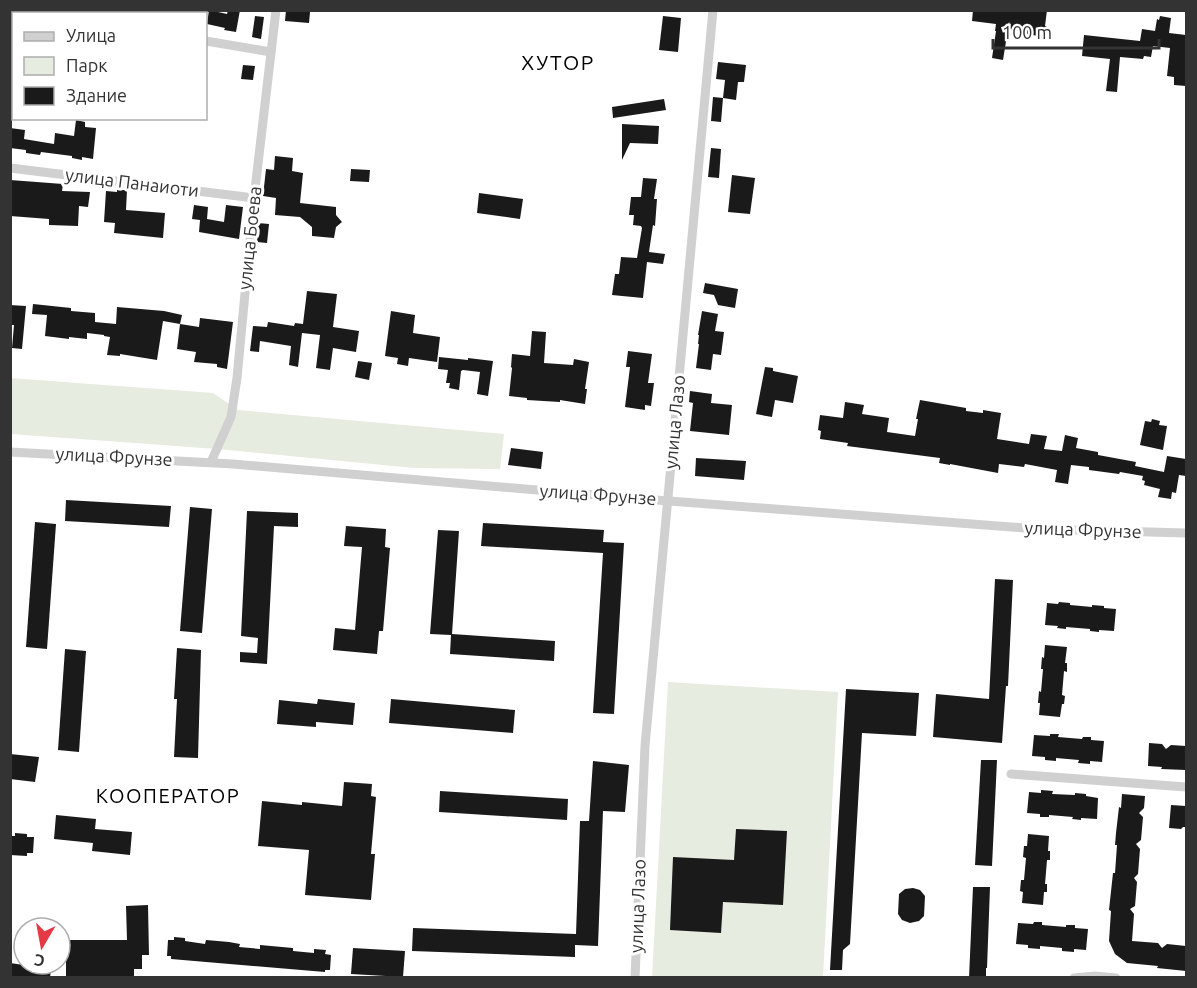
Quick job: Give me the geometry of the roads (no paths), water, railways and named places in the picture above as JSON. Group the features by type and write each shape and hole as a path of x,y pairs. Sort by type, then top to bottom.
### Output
{"street":[{"name":"улица Боева","path":"211,462 231,417 237,378 254,198 276,10"},
{"name":"улица Лазо","path":"635,978 645,746 713,10"},
{"path":"207,41 271,52"},
{"name":"улица Панаиоти","path":"10,168 254,198"},
{"name":"улица Фрунзе","path":"10,452 211,462 619,497 1038,529 1186,533"},
{"path":"1011,774 1186,787"},
{"path":"1074,978 1095,976 1116,978"}],"district":[{"name":"ХУТОР","path":"558,63"},
{"name":"КООПЕРАТОР","path":"168,796"}]}
